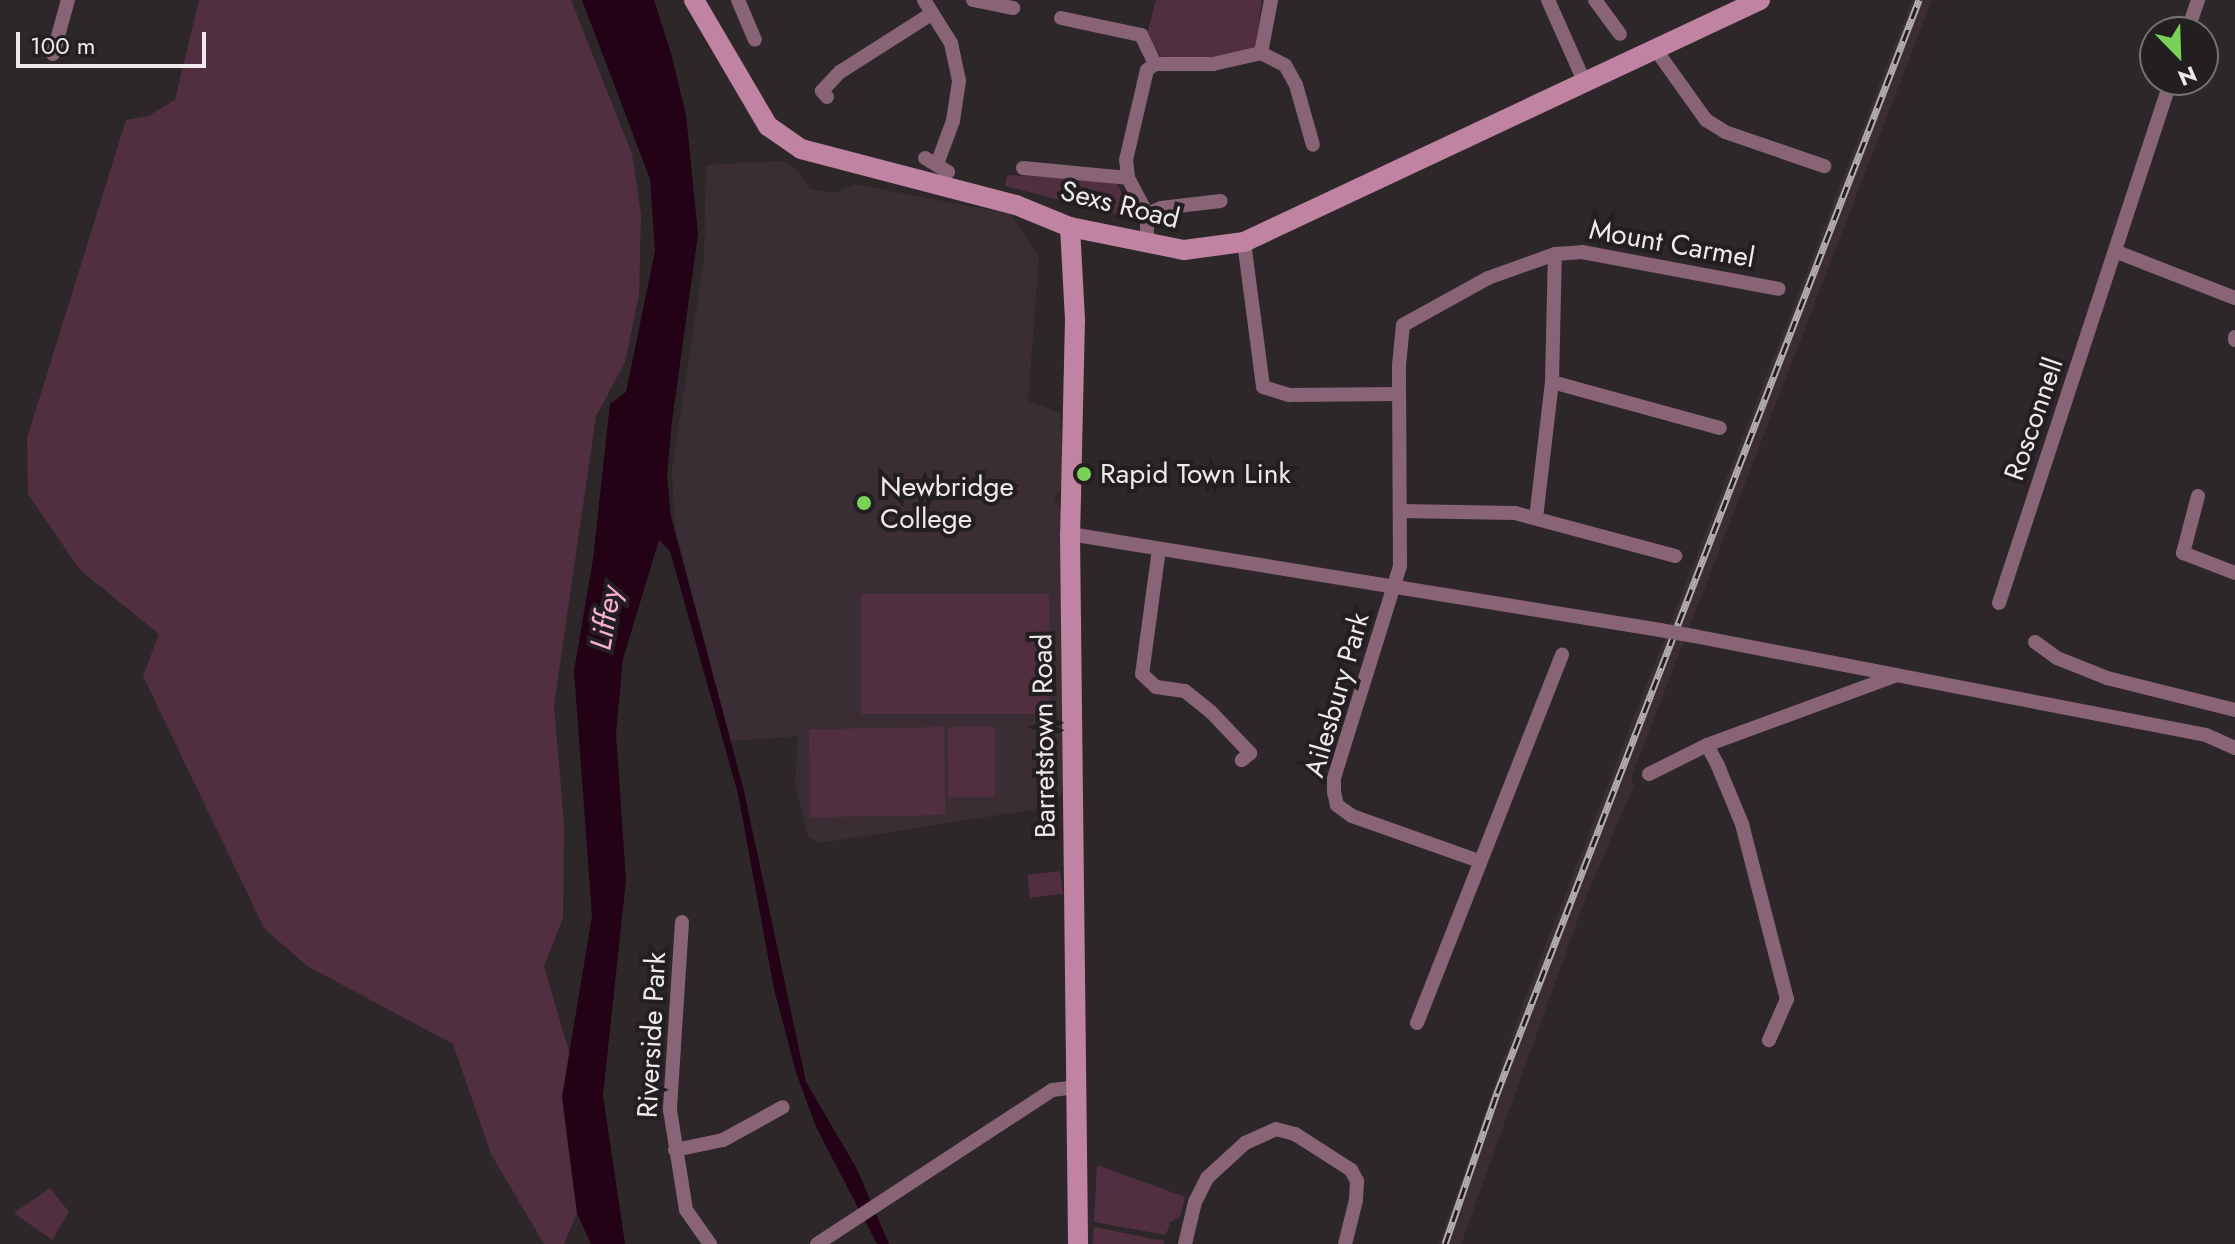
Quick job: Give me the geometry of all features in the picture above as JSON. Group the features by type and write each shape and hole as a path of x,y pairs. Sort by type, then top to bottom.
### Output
{"street":[{"path":"53,54 68,0"},
{"name":"Sexs Road","path":"694,0 768,126 801,149 1016,205 1070,227 1184,250 1244,242 1760,0"},
{"path":"738,0 748,33"},
{"path":"1261,53 1271,0"},
{"path":"1548,0 1585,83"},
{"path":"1595,0 1620,34"},
{"path":"974,4 1013,8"},
{"path":"827,97 822,91 840,72 930,5 951,43 959,81 953,121 936,165"},
{"path":"1061,18 1141,35 1155,64"},
{"path":"1656,50 1706,120 1725,132 1824,166"},
{"path":"1155,64 1213,64 1261,53 1285,65 1296,85 1313,145"},
{"path":"1147,243 1147,214 1128,178 1126,160 1141,83 1155,64"},
{"name":"Rosconnell","path":"1999,603 2166,96"},
{"path":"1023,168 1128,178"},
{"path":"1147,214 1221,201"},
{"name":"Barretstown Road","path":"1070,227 1075,319 1070,534 1078,1244"},
{"path":"1244,242 1263,387 1290,395 1398,394"},
{"name":"Mount Carmel","path":"1396,590 1401,511 1400,340 1409,318 1488,278 1555,254 1582,252 1779,289"},
{"path":"2117,252 2235,298"},
{"name":"Mount Carmel","path":"1536,518 1552,382 1555,254"},
{"path":"1552,382 1720,428"},
{"path":"2198,496 2183,553 2235,573"},
{"path":"1401,511 1478,509 1536,518 1675,556"},
{"path":"1070,534 1396,590 1694,636 2206,735 2235,748"},
{"path":"1159,549 1142,674 1156,687 1185,691 1211,712 1250,753 1242,760"},
{"name":"Ailesbury Park","path":"1396,590 1334,778 1337,805 1352,816 1479,861"},
{"path":"2035,642 2057,658 2107,678 2235,710"},
{"path":"1417,1023 1562,655"},
{"path":"1649,774 1707,745 1898,674"},
{"path":"1707,745 1742,824 1787,999 1769,1040"},
{"name":"Riverside Park","path":"682,922 670,1110 686,1210 710,1244"},
{"path":"817,1244 1052,1090 1078,1087"},
{"name":"Riverside Park","path":"675,1150 723,1140 783,1107"},
{"path":"1185,1244 1195,1202 1207,1178 1245,1143 1276,1129 1295,1134 1351,1170 1357,1181 1356,1200 1345,1244"}],"shaded area":[{"path":"199,0 571,0 632,154 641,214 639,295 625,362 596,416 554,705 564,824 563,918 544,966 570,1055 562,1097 577,1213 564,1244 544,1244 491,1154 453,1044 307,966 264,928 143,676 159,634 80,570 28,494 27,438 126,120 148,116 175,100"},
{"path":"1156,0 1262,0 1256,47 1242,56 1163,60 1147,34"},
{"path":"1912,0 1932,0 1631,778 1634,785 1586,897 1461,1244 1439,1244 1524,1001"},
{"name":"Newbridge College","path":"782,161 798,170 810,189 836,193 854,184 1010,214 1039,256 1028,401 1060,413 1064,485 1054,499 1065,516 1064,778 1061,794 1050,807 820,843 808,837 795,785 798,736 730,741 675,527 672,471 704,258 706,165"},
{"path":"1007,175 1114,180 1127,200 1131,218 1005,186"},
{"path":"861,594 1049,594 1049,714 861,714"},
{"path":"944,727 946,815 811,817 809,729"},
{"path":"948,727 995,727 995,797 948,797"},
{"path":"1060,871 1063,894 1030,898 1027,875"},
{"path":"1097,1165 1185,1197 1180,1217 1170,1222 1166,1235 1094,1222"},
{"path":"50,1188 69,1212 52,1240 14,1213"},
{"path":"1094,1227 1164,1241 1164,1244 1093,1244"}],"water":[{"name":"Liffey","path":"582,0 654,0 671,53 686,115 698,234 672,421 667,476 671,517 744,791 806,1082 857,1169 889,1244 877,1244 816,1127 796,1072 774,989 738,794 670,551 659,540 623,659 616,733 626,880 603,1095 625,1244 591,1244 577,1213 562,1097 592,916 574,671 593,559 610,404 626,392 655,251 650,179"}],"railway":[{"path":"1445,1244 1497,1093 1919,0"}],"place":[{"name":"Rapid Town Link","path":"1084,474"},
{"name":"Newbridge College","path":"864,503"}]}
